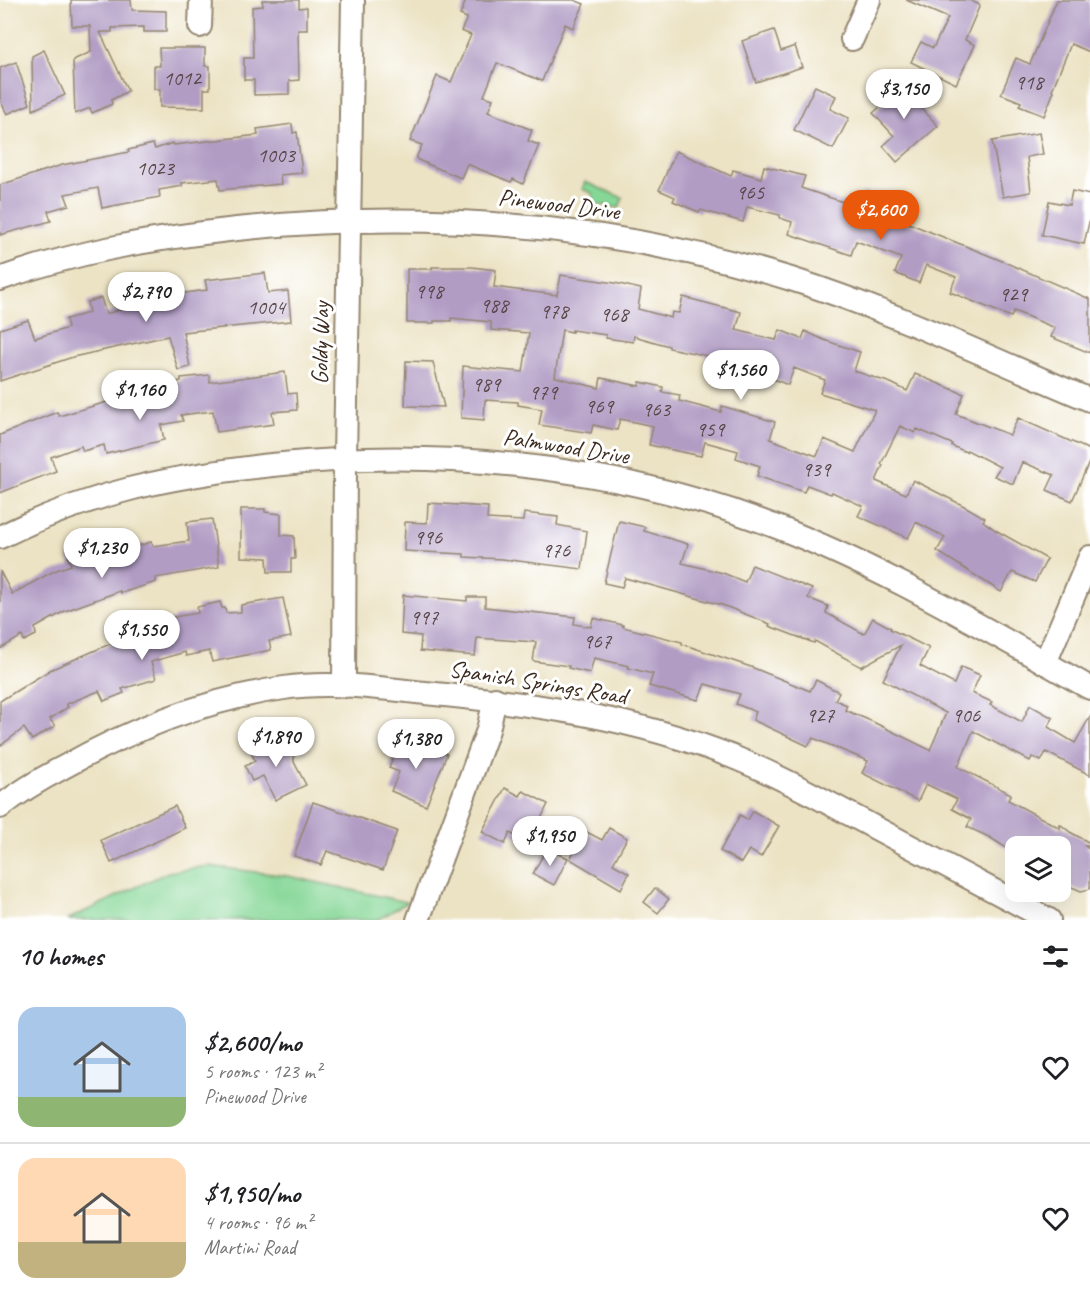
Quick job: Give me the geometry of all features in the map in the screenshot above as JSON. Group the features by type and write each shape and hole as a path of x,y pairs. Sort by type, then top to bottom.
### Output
{"street":[{"path":"200,27 201,0"},
{"name":"Goldy Way","path":"344,686 345,459 353,0"},
{"path":"852,39 869,0"},
{"name":"Pinewood Drive","path":"0,279 29,268 96,250 166,237 273,225 349,220 419,219 538,227 629,240 708,256 792,280 870,307 1090,400"},
{"name":"Palmwood Drive","path":"0,537 30,522 87,500 149,483 205,472 345,459 406,458 481,461 527,466 619,481 690,498 760,520 882,573 1090,688"},
{"path":"1045,663 1090,557"},
{"name":"Spanish Springs Road","path":"0,807 93,750 151,724 208,706 284,688 344,686 495,699 613,719 730,756 812,794 1049,920"},
{"path":"418,920 488,730 495,699"}],"green space":[{"path":"585,182 623,198 619,208 594,204 592,193 582,189"},
{"path":"208,866 288,876 407,902 378,920 67,920 168,872"}],"building":[{"path":"71,0 131,0 132,10 166,11 166,32 144,32 144,27 112,28 112,32 100,32 128,91 111,100 112,104 92,113 90,108 75,114 73,60 91,52 90,26 72,26"},
{"path":"262,0 299,0 299,8 307,7 307,30 298,30 299,80 289,81 289,94 254,95 254,80 244,80 244,58 253,58 252,7 263,6"},
{"path":"466,0 574,0 584,4 573,28 565,24 542,81 497,63 484,96 493,99 488,112 532,130 528,141 539,145 523,184 513,179 511,182 467,164 461,178 418,160 416,158 422,145 410,141 437,76 451,82 471,35 461,31 467,18 460,15"},
{"path":"906,0 969,0 980,5 965,40 975,45 956,84 911,62 921,42 933,48 948,18"},
{"path":"1057,0 1090,0 1090,52 1071,44 1044,116 1019,106 1021,102 1001,94 1016,58 1030,64"},
{"path":"774,30 781,51 795,46 802,67 756,82 742,41"},
{"path":"159,48 205,48 205,66 210,66 210,89 204,89 204,108 160,107 160,89 154,89 154,66 160,66"},
{"path":"44,50 65,95 33,110 32,56"},
{"path":"16,62 30,104 7,114 0,100 0,68"},
{"path":"904,78 921,98 916,102 938,126 897,162 883,146 894,136 873,113 886,102 882,98"},
{"path":"815,86 836,96 830,109 849,118 833,149 794,130"},
{"path":"292,124 293,133 297,132 302,173 280,175 281,184 220,190 218,179 182,183 182,186 159,190 160,197 102,208 98,188 65,194 69,205 48,211 51,221 0,235 0,185 62,165 129,152 128,150 153,144 155,149 173,143 174,145 258,135 257,129"},
{"path":"1039,133 1043,154 1027,157 1031,192 1003,197 992,141"},
{"path":"676,151 731,176 733,170 761,178 764,166 805,176 801,188 858,207 863,192 891,202 886,214 1090,299 1090,353 1051,337 1055,328 1014,311 1011,317 950,292 956,277 926,265 919,283 895,273 901,258 856,241 851,255 789,234 792,222 780,218 780,215 747,207 743,222 701,210 699,212 673,201 675,197 659,190"},
{"path":"1072,191 1090,195 1090,218 1084,244 1042,235 1049,201 1069,205"},
{"path":"432,267 472,267 496,270 494,287 557,295 561,275 615,283 641,289 638,309 671,318 672,312 679,313 683,297 741,312 736,330 776,340 780,330 802,339 805,331 860,352 854,371 891,383 907,391 915,374 964,394 956,414 1010,435 1018,418 1090,450 1090,460 1072,501 1047,490 1054,475 1022,462 1013,484 994,476 1000,467 967,450 966,452 917,429 915,433 900,426 881,464 883,465 876,481 906,494 913,480 985,518 983,521 997,531 1047,559 1035,582 1012,572 1001,592 937,551 945,537 916,522 908,538 858,516 863,506 832,492 831,494 807,485 804,492 757,476 760,466 736,458 738,451 705,442 701,456 649,445 653,426 620,419 617,430 593,425 591,433 539,425 542,409 518,405 518,402 485,400 484,420 461,418 463,366 523,372 529,333 491,330 491,322 451,318 451,321 434,321 434,323 407,323 407,269 432,269","holes":["562,330 572,332 572,330 606,335 606,338 633,342 634,336 669,346 669,348 708,356 707,360 747,371 748,369 788,385 794,368 825,380 820,393 875,410 855,452 824,439 817,456 770,439 775,422 722,406 721,412 679,401 680,395 662,392 663,387 640,382 639,386 601,378 599,388 555,377"]},
{"path":"265,273 268,293 288,291 291,321 183,332 190,367 178,370 168,336 73,357 0,381 0,329 28,320 35,338 68,328 66,319 89,313 87,302 101,298 106,314 123,309 120,294 146,288 148,298 169,292 170,295 207,290 205,280"},
{"path":"406,361 433,362 444,407 405,406"},
{"path":"285,372 288,394 296,393 297,410 272,412 274,424 217,432 213,411 181,415 183,421 161,425 164,440 106,454 104,445 83,451 81,446 51,457 56,471 0,493 0,435 57,412 59,416 131,395 130,392 181,381 181,378 209,375 210,382"},
{"path":"428,503 488,507 487,519 523,521 524,513 558,517 557,525 587,531 582,569 502,559 464,557 464,554 404,551 405,522 427,523"},
{"path":"241,509 265,509 265,512 281,514 281,535 294,536 295,559 291,559 291,572 268,572 267,558 241,557"},
{"path":"212,519 219,567 155,578 156,582 121,593 120,591 65,611 35,628 36,635 24,641 22,636 0,649 0,571 12,594 54,571 71,565 68,557 124,539 128,549 151,542 153,546 189,541 187,522"},
{"path":"619,521 645,527 644,531 688,544 682,563 723,573 745,582 752,565 812,589 808,598 828,606 826,613 864,634 873,618 929,648 920,666 954,684 961,667 980,675 972,693 992,702 990,705 1022,722 1030,705 1053,718 1048,727 1075,743 1090,717 1090,775 1046,752 1041,761 1032,757 1030,761 973,731 958,767 1011,794 1008,800 1060,828 1060,824 1090,843 1090,846 1085,846 1090,850 1090,889 1081,891 1071,887 1071,836 1005,836 1005,847 967,827 971,819 952,809 957,799 926,784 918,801 862,773 868,761 813,738 808,746 753,720 756,712 736,704 740,694 705,684 698,700 649,686 653,674 594,658 590,673 568,668 569,666 533,661 536,642 477,638 475,656 420,651 421,636 401,634 403,595 467,601 467,597 485,597 485,607 575,617 574,624 591,627 593,618 682,642 682,644 751,667 810,691 816,680 839,692 835,700 847,705 845,710 930,750 946,713 883,680 901,645 861,667 815,641 814,643 769,626 770,624 725,606 625,578 622,587 604,583"},
{"path":"283,598 291,637 269,641 271,650 212,662 209,651 186,656 185,652 151,662 156,679 122,689 124,693 104,701 99,691 66,704 68,707 50,719 55,726 32,740 24,728 0,746 0,701 50,670 119,640 118,636 174,619 174,617 198,613 197,607 220,602 226,613 241,612 241,605"},
{"path":"402,735 447,754 426,806 391,791 399,772 389,768"},
{"path":"282,736 294,755 294,762 306,785 275,800 263,776 252,781 245,766 255,761 251,752"},
{"path":"505,788 520,796 523,791 548,804 529,843 510,833 505,844 482,832"},
{"path":"313,802 397,831 383,870 327,851 321,865 294,856"},
{"path":"175,806 185,828 111,863 101,840"},
{"path":"753,811 779,826 761,857 749,850 741,863 720,851 740,815 748,820"},
{"path":"609,828 627,838 613,864 629,873 621,889 570,859 585,831 602,840"},
{"path":"546,849 568,858 554,885 533,874"},
{"path":"655,888 669,899 658,913 644,902"}]}
